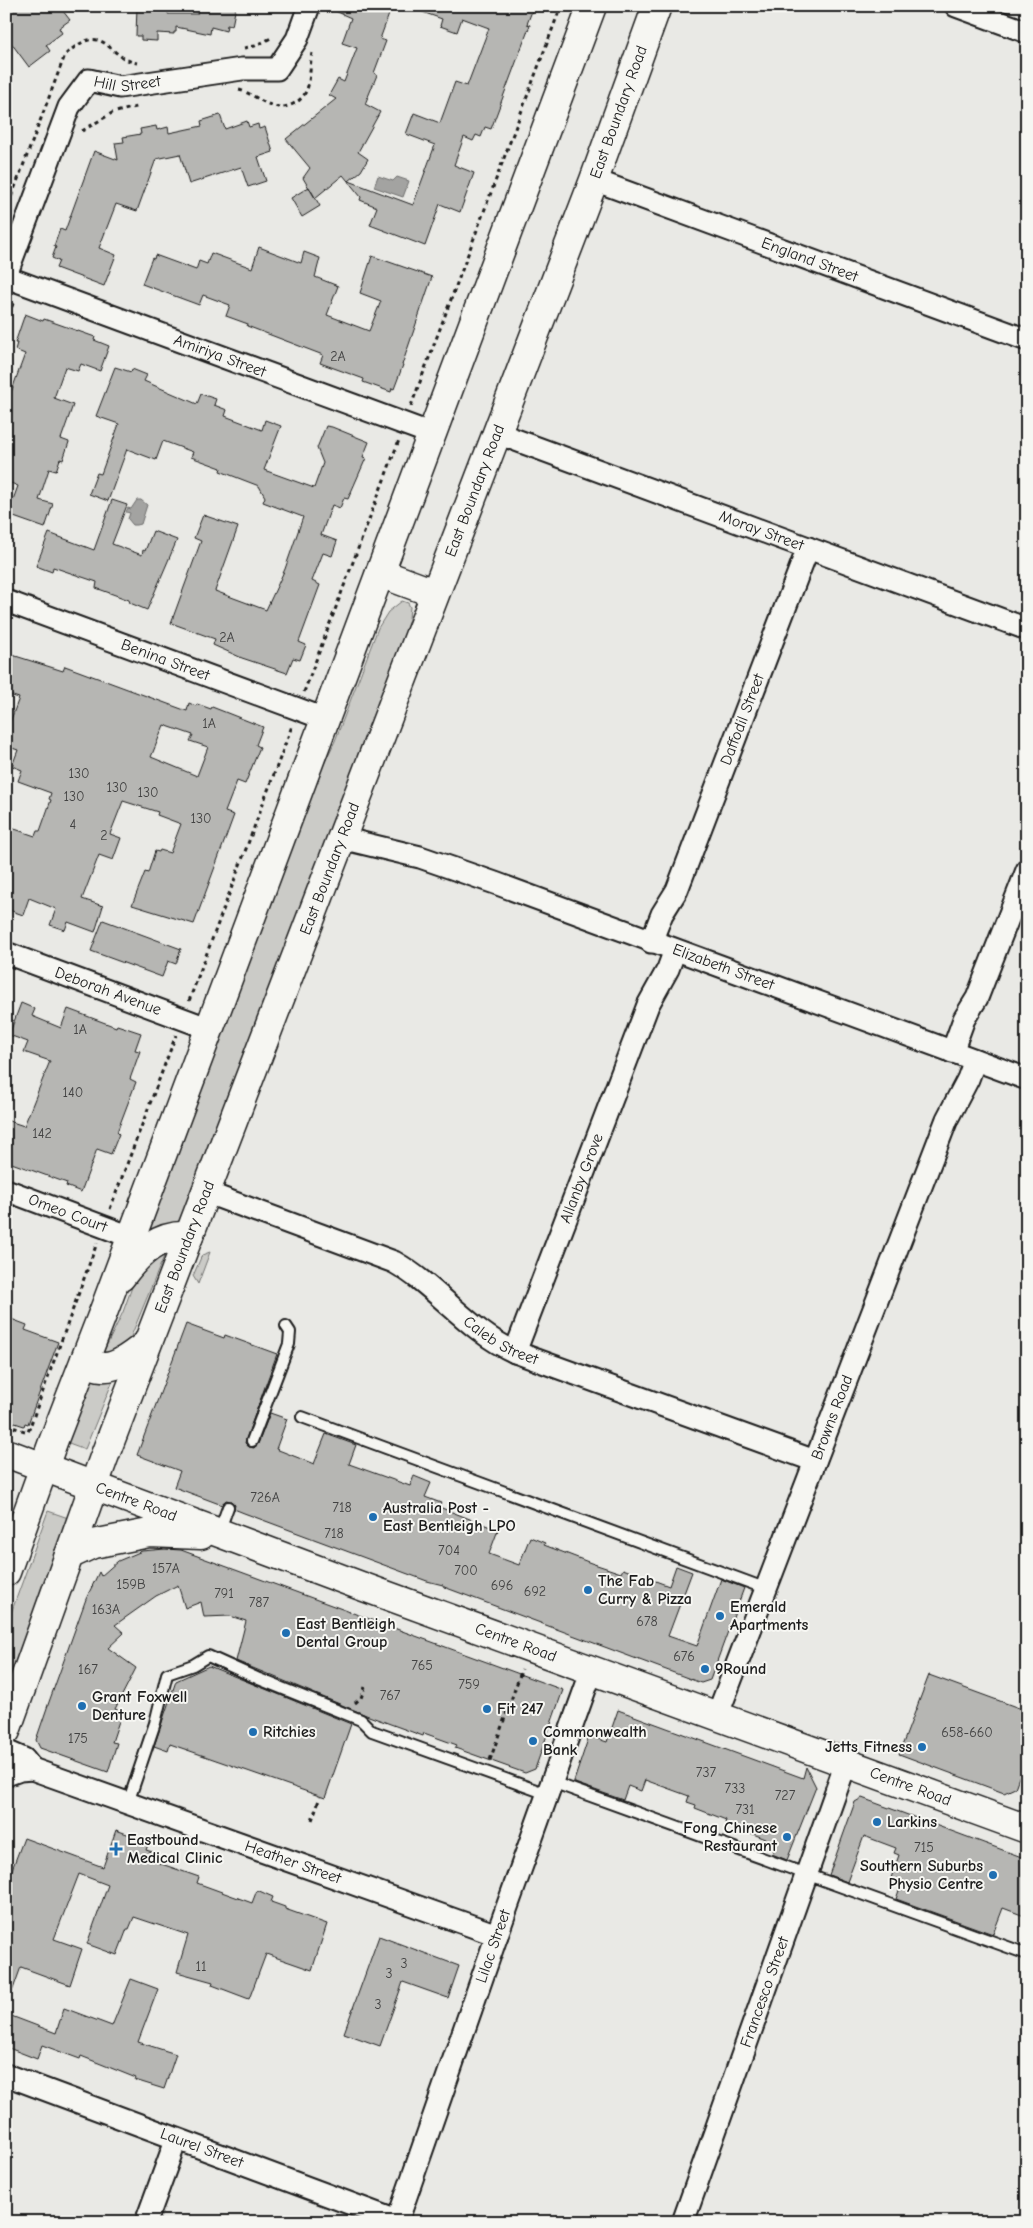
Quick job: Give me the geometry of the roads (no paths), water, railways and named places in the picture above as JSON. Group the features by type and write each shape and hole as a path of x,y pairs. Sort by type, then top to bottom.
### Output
{"main road":[{"path":"6,1572 592,6"},
{"name":"East Boundary Road","path":"6,1731 94,1486 204,1192 594,180 657,6"},
{"path":"380,573 434,593"},
{"path":"106,1305 132,1262 144,1252 168,1236 189,1236"},
{"path":"85,1360 99,1367 113,1367 147,1344"},
{"name":"Centre Road","path":"6,1453 223,1535 717,1716 1026,1826"},
{"path":"69,1555 93,1544 150,1533 223,1535"}],"street":[{"name":"Hill Street","path":"11,278 69,107 89,80 120,86 242,68 277,69 297,40 309,6"},
{"path":"956,6 1027,32"},
{"name":"England Street","path":"594,180 1027,340"},
{"name":"Amiriya Street","path":"11,278 432,434"},
{"name":"Moray Street","path":"496,433 1027,629"},
{"name":"Daffodil Street","path":"663,946 662,914 677,890 808,548"},
{"name":"Benina Street","path":"6,601 325,719"},
{"name":"Elizabeth Street","path":"344,830 495,883 1027,1079"},
{"name":"Browns Road","path":"717,1716 947,1119 963,1056 964,1019 977,998 1027,870"},
{"name":"Allanby Grove","path":"515,1352 648,1005 663,946"},
{"name":"Deborah Avenue","path":"6,953 210,1028"},
{"name":"Omeo Court","path":"6,1190 131,1237"},
{"name":"Caleb Street","path":"204,1192 394,1262 411,1273 491,1340 515,1352 815,1461"},
{"name":"Lilac Street","path":"397,2221 592,1670"},
{"name":"Heather Street","path":"6,1751 24,1759 32,1769 497,1935"},
{"name":"Francesco Street","path":"682,2222 846,1763"},
{"path":"6,1775 20,1770 32,1769"},
{"name":"Laurel Street","path":"6,2075 397,2221"},
{"path":"146,2222 176,2140"}],"lane":[{"path":"252,1441 289,1344 290,1332 286,1326"},
{"path":"302,1418 767,1589"},
{"path":"223,1535 228,1507"},
{"path":"128,1803 155,1723 168,1674 193,1665 208,1656 259,1679 361,1720 372,1732 486,1772 550,1788 806,1875 1027,1954"}],"place":[{"name":"Australia Post - East Bentleigh LPO","path":"373,1517"},
{"name":"The Fab Curry & Pizza","path":"588,1590"},
{"name":"Emerald Apartments","path":"720,1616"},
{"name":"East Bentleigh Dental Group","path":"286,1633"},
{"name":"9Round","path":"705,1669"},
{"name":"Grant Foxwell Denture","path":"82,1706"},
{"name":"Fit 247","path":"487,1709"},
{"name":"Ritchies","path":"253,1732"},
{"name":"Commonwealth Bank","path":"533,1741"},
{"name":"Jetts Fitness","path":"922,1747"},
{"name":"Larkins","path":"877,1822"},
{"name":"Fong Chinese Restaurant","path":"787,1837"},
{"name":"Eastbound Medical Clinic","path":"116,1849"},
{"name":"Southern Suburbs Physio Centre","path":"993,1875"}]}
